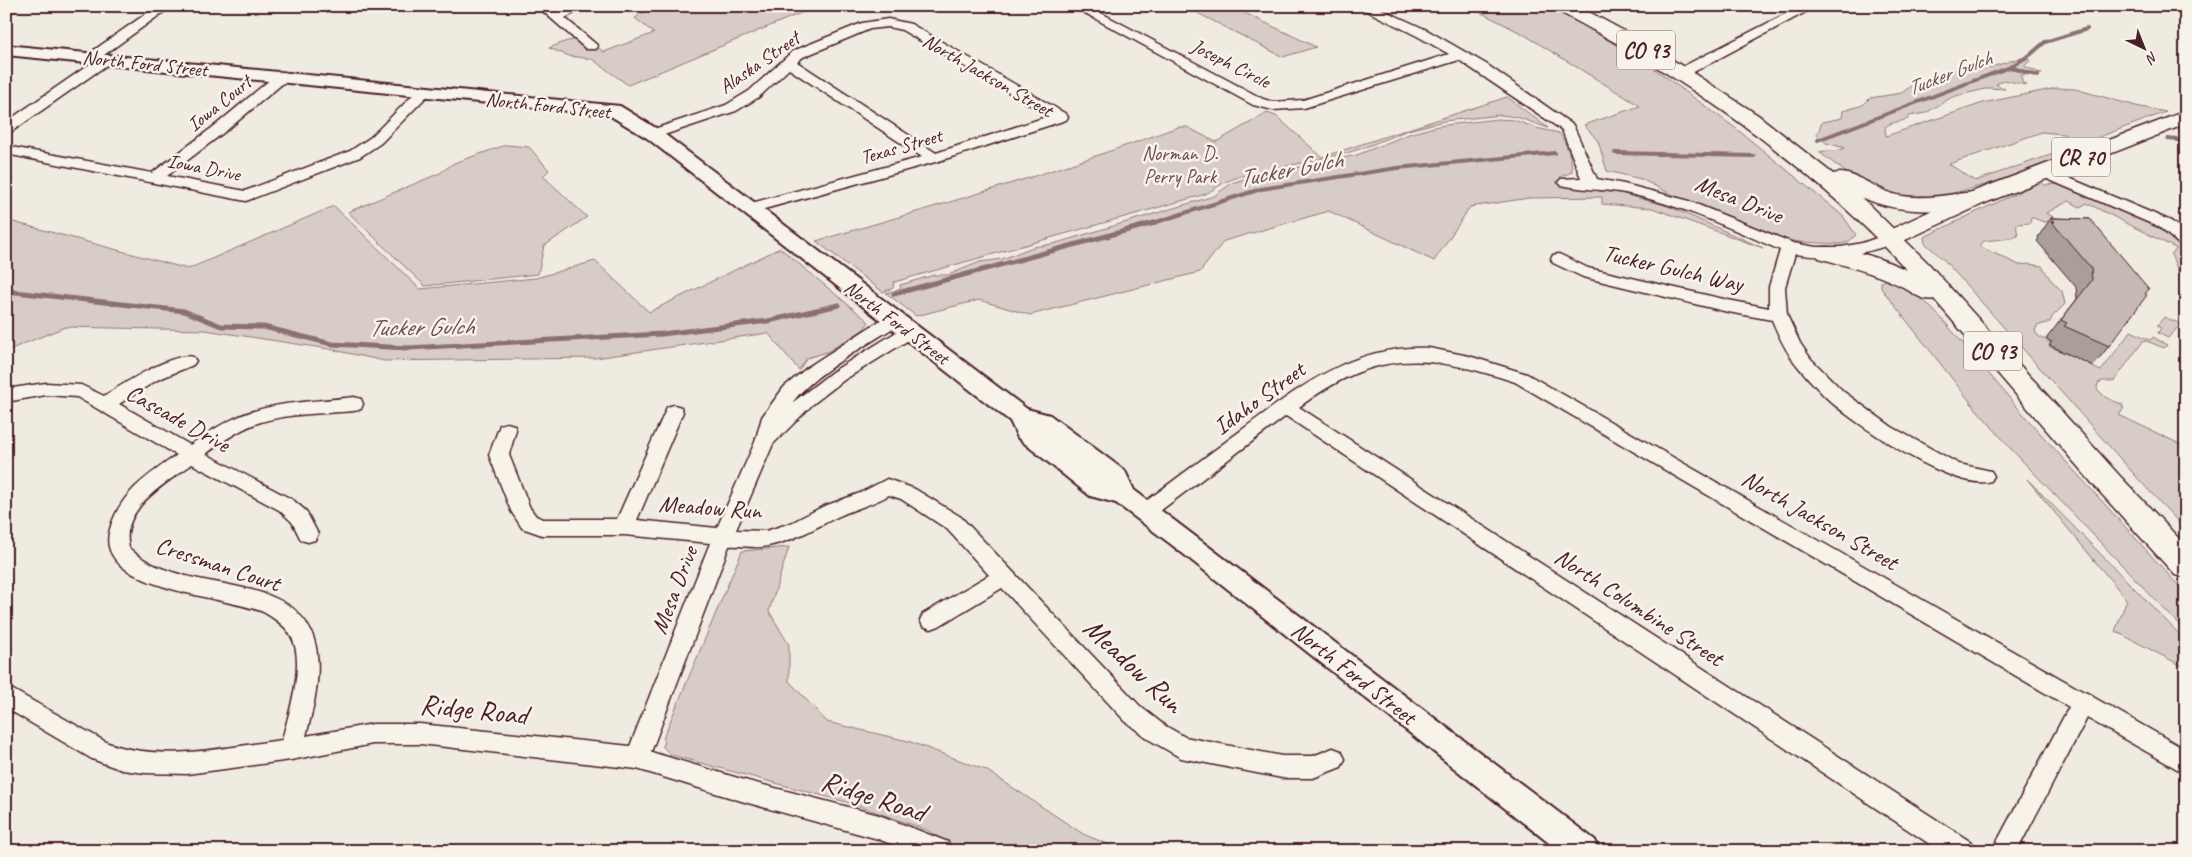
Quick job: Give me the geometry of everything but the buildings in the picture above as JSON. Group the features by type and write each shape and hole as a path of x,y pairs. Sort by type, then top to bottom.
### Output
{"main road":[{"name":"CO 93","path":"1563,6 1628,40 1683,72 1725,100 1855,203 1891,238 1960,313 2186,566"},
{"name":"CR 70","path":"1891,238 1977,198 2186,117"},
{"path":"1779,142 1859,189 1888,200 1917,206 1977,198"},
{"path":"1827,253 1871,264 1901,275 1960,313"}],"street":[{"path":"6,129 166,6"},
{"path":"543,6 591,46"},
{"path":"556,17 581,6"},
{"name":"Joseph Circle","path":"1078,6 1258,102 1273,106 1304,104 1460,55"},
{"path":"1363,6 1422,32 1460,55 1568,128 1590,182"},
{"path":"1683,72 1812,6"},
{"name":"Alaska Street","path":"653,134 731,108 754,94 798,54 867,26 888,24"},
{"name":"North Jackson Street","path":"888,24 906,27 1061,117"},
{"name":"North Ford Street","path":"6,50 614,110 653,134 1020,416 1026,432 1099,489 1135,504 1584,851"},
{"path":"787,62 934,158"},
{"name":"Iowa Court","path":"155,178 283,76"},
{"name":"Iowa Drive","path":"6,150 155,178 225,197 246,196 355,154 376,140 424,92"},
{"name":"Texas Street","path":"750,208 934,158 1061,117"},
{"path":"2043,172 2165,224 2186,241"},
{"name":"Mesa Drive","path":"1566,182 1590,182 1621,187 1685,204 1789,248 1827,253 1848,252 1869,248 1891,238"},
{"path":"1789,248 1781,269 1778,287 1778,315 1792,345 1805,363 1838,397 1885,432 1954,470 1984,476"},
{"name":"Tucker Gulch Way","path":"1559,259 1583,272 1728,306 1778,315"},
{"name":"Mesa Drive","path":"637,758 722,539 764,442 770,418 790,392 814,371 893,320"},
{"name":"Mesa Drive","path":"764,442 814,393 909,332"},
{"name":"North Jackson Street","path":"1416,354 1453,358 1521,378 2084,702 2186,763"},
{"name":"Idaho Street","path":"1135,504 1287,408 1314,386 1357,365 1416,354"},
{"path":"104,405 151,376 187,361"},
{"name":"Cascade Drive","path":"6,396 46,389 80,391 192,455 286,505 299,517 308,534"},
{"name":"Cressman Court","path":"291,749 300,717 308,658 301,632 285,613 263,602 183,584 138,566 122,554 117,541 121,523 130,504 150,484 230,429 249,419 273,413 354,404"},
{"name":"North Columbine Street","path":"1287,408 1962,851"},
{"path":"624,527 674,412"},
{"name":"Meadow Run","path":"507,430 499,455 521,511 529,522 542,527 624,527 712,534 722,539 743,537 766,539 798,528 829,512 866,498 887,486 908,494 954,523 1133,714 1156,732 1181,746 1282,768 1313,767 1333,759"},
{"path":"931,620 1003,577"},
{"name":"Ridge Road","path":"6,696 100,751 122,759 145,762 187,763 291,749 373,734 420,734 637,758 748,792 878,827 938,850"},
{"path":"2004,851 2084,702"}],"green space":[{"path":"653,6 818,6 628,85 592,59 569,56 549,48 571,40 577,40 589,43 604,52 654,33 635,18"},
{"path":"1184,6 1230,6 1316,47 1283,57"},
{"path":"1468,6 1547,6 1577,21 1652,67 1738,130 1843,216 1856,235 1848,242 1841,244 1786,240 1671,194 1641,179 1607,171 1598,141 1584,125 1640,106 1523,34"},
{"path":"2020,58 2031,60 2024,66 2042,74 2021,75 2022,82 2026,85 2004,80 1996,84 2005,89 1989,88 1952,97 1926,113 1909,116 1908,119 1887,125 1885,127 1886,136 1983,103 2057,88 2075,89 2136,106 2166,112 2083,143 2063,134 2042,132 1949,164 1975,181 2062,151 2069,155 2010,178 1943,196 1906,200 1860,183 1819,152 1845,148 1826,143 1817,135 1822,122 1842,118 1843,111 1863,105 1870,98 1902,93 1912,85 1923,84 1951,71 1973,67 1985,69"},
{"name":"Norman D. Perry Park","path":"1507,97 1548,128 1517,117 1501,115 1444,121 1408,130 1343,154 1241,176 1225,182 1206,194 894,282 893,288 883,292 816,241 1043,173 1178,127 1187,127 1216,142 1267,113 1276,116 1322,157"},
{"path":"1497,119 1514,120 1536,128 1559,133 1568,152 1572,172 1560,177 1572,188 1620,193 1668,206 1763,248 1652,208 1602,204 1602,197 1529,198 1470,207 1434,261 1329,211 1224,241 1200,272 1030,315 979,300 916,316 886,293 901,289 900,285 934,275 948,275 980,262 1002,259 1033,247 1053,244 1214,196 1232,183 1247,178 1357,155 1409,134 1438,126"},
{"path":"506,145 529,147 549,170 543,176 587,217 544,246 538,274 425,286 348,212 440,173 454,163"},
{"path":"2040,182 2045,185 2059,184 2161,226 2185,248 2186,282 2182,281 2171,254 2177,249 2087,203 2080,207 2069,201 2046,213 2057,219 2055,221 2044,222 2031,217 2030,223 2016,224 2018,236 1984,241 1979,246 2019,265 2042,266 2050,279 2062,291 2065,304 2052,317 2050,322 2037,326 2035,331 2038,336 2051,343 2049,346 2101,371 2131,331 2150,340 2153,337 2167,345 2164,348 2144,340 2114,381 2098,383 2097,389 2105,397 2123,405 2122,407 2124,408 2119,415 2186,447 2186,530 1945,261 1925,243 1924,237"},
{"path":"334,206 420,289 536,278 595,261 649,312 780,248 869,322 863,330 827,352 807,358 799,370 768,333 595,358 384,361 329,349 205,330 65,327 6,351 6,220 188,269"},
{"path":"1882,276 1911,287 1943,320 2030,422 2186,594 2186,632 2011,449 1972,404 1881,288 1881,282 1885,280"},
{"path":"2164,317 2181,324 2168,338 2158,333 2161,328 2157,326"},
{"path":"2027,479 2186,641 2186,668 2115,631 2127,600"},
{"path":"789,547 769,611 789,645 789,681 827,722 908,741 986,770 1083,834 1124,851 960,851 927,830 850,803 671,755 663,747 664,736 742,551"},
{"path":"399,846 397,851 271,851 283,848"}],"waterway":[{"name":"Tucker Gulch","path":"2010,67 2030,55 2045,42 2087,29"},
{"name":"Tucker Gulch","path":"1818,140 2010,67"},
{"path":"2010,67 2038,76"},
{"path":"2168,139 2186,141"},
{"name":"Tucker Gulch","path":"1150,224 1261,189 1397,168 1555,153"},
{"name":"Tucker Gulch","path":"1615,153 1754,156"},
{"name":"Tucker Gulch","path":"894,294 1154,223"},
{"name":"Tucker Gulch","path":"6,291 184,311 221,326 264,327 332,344 408,348 662,334 768,321 839,305"}]}
